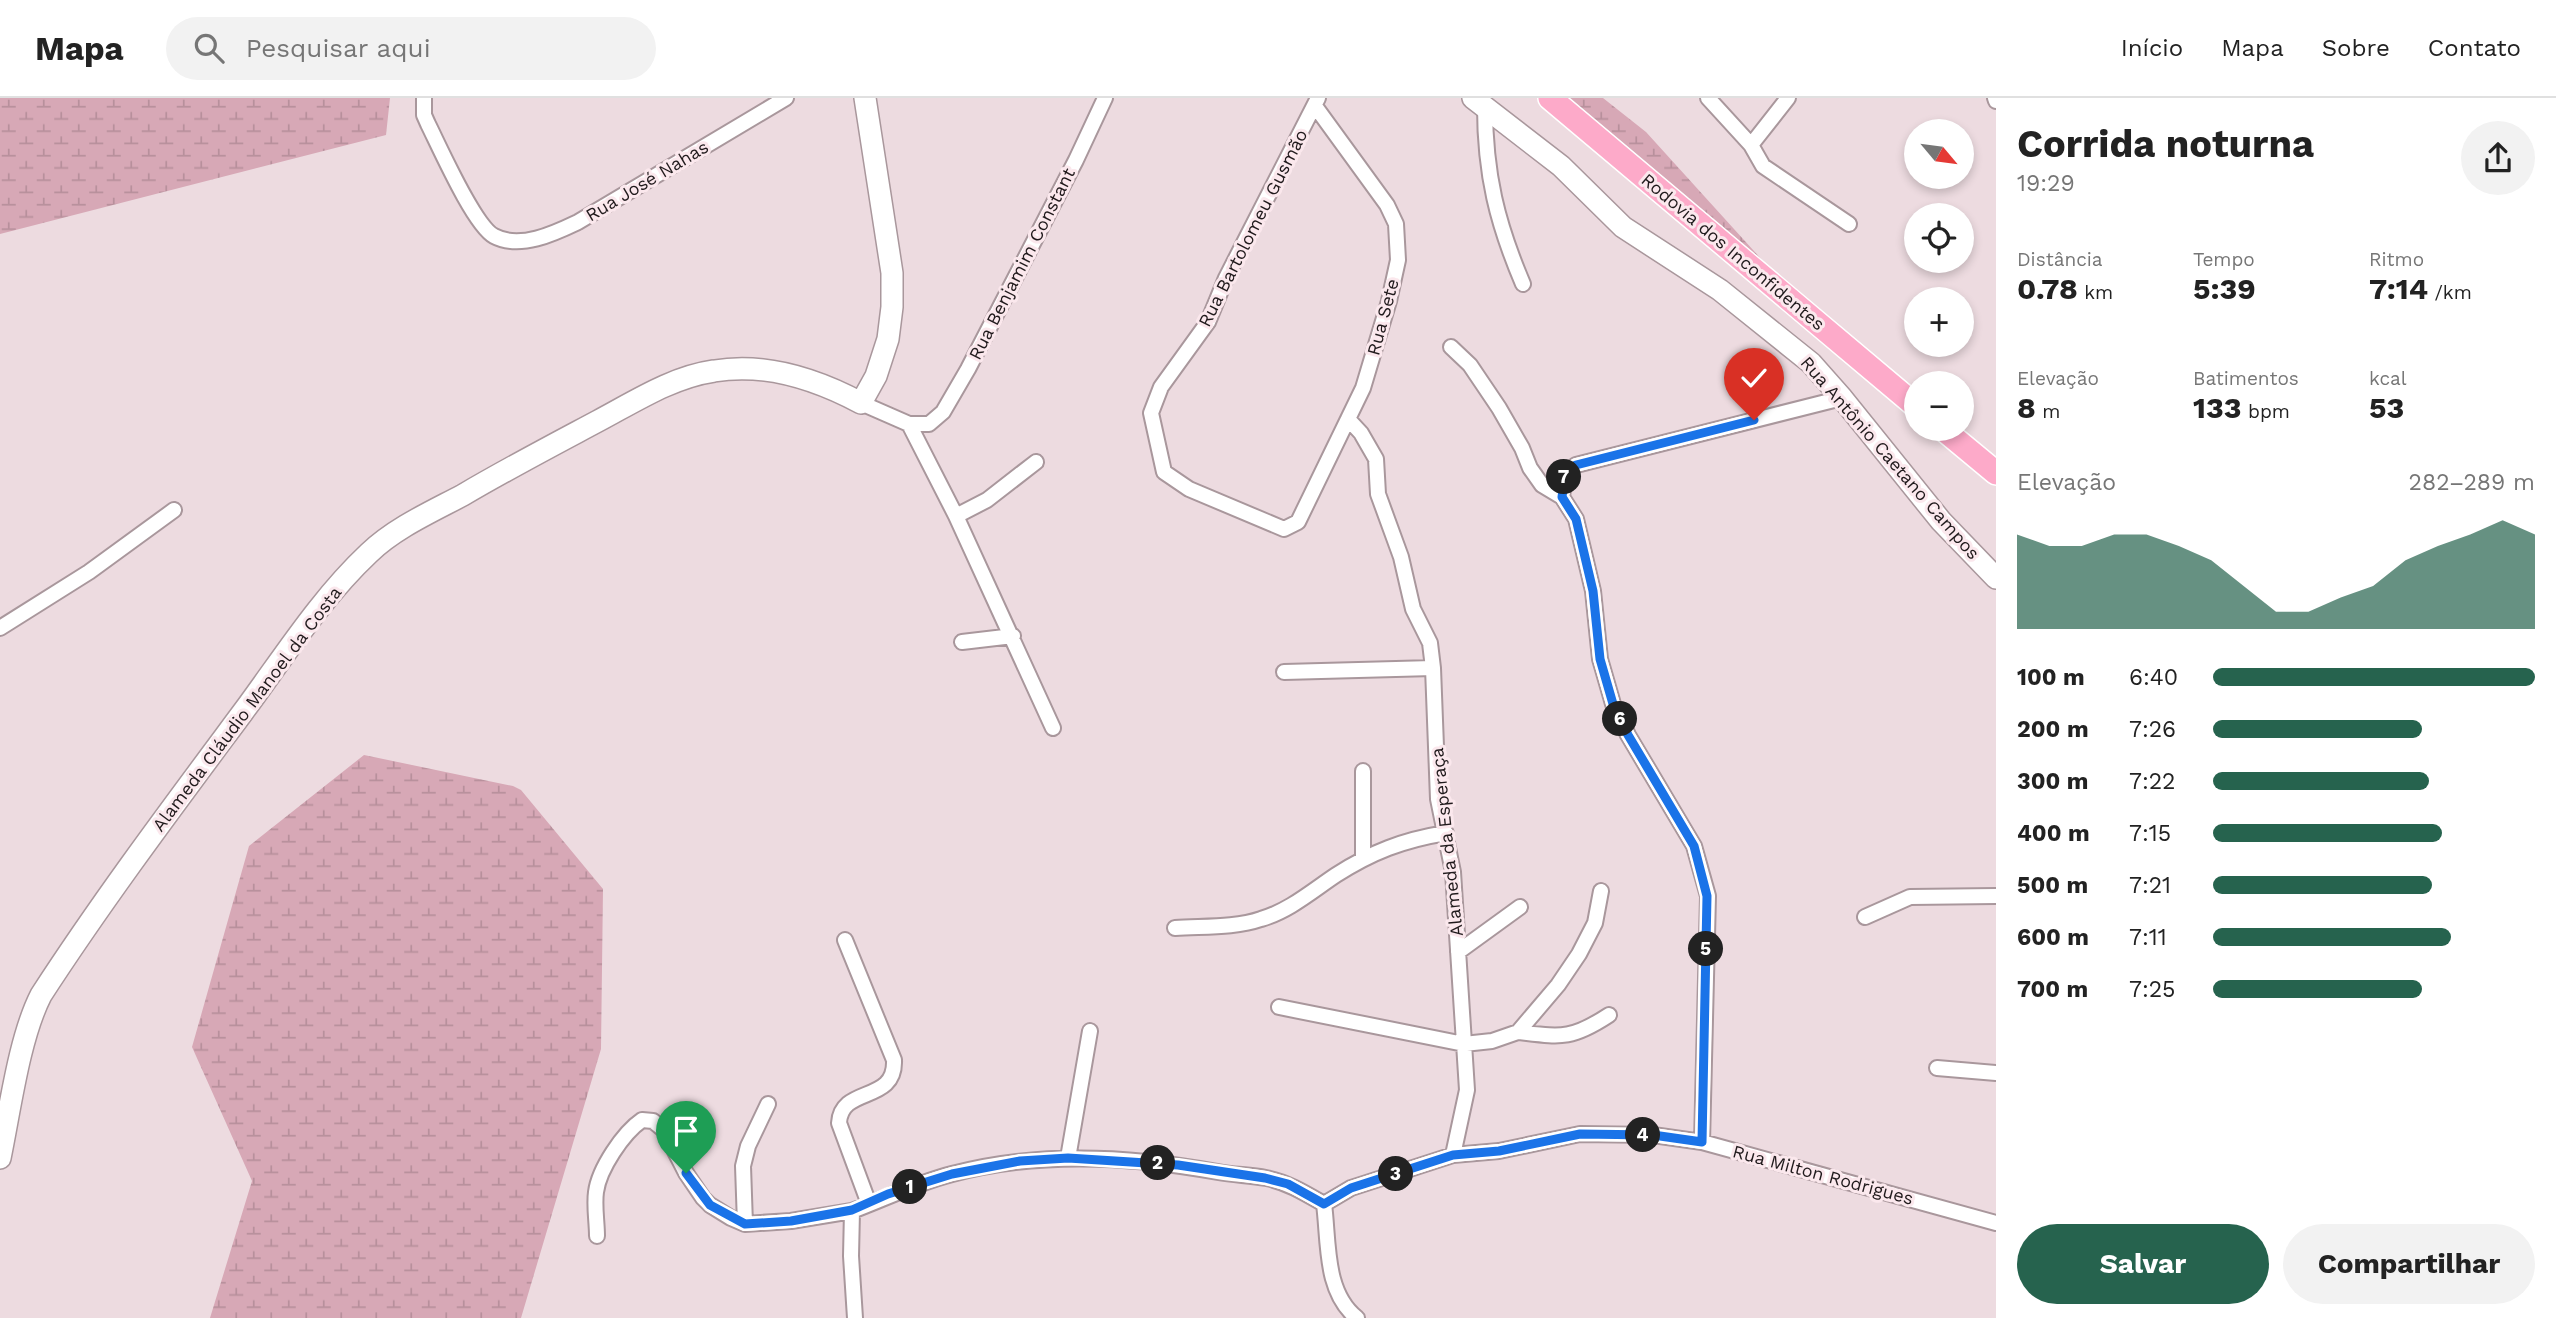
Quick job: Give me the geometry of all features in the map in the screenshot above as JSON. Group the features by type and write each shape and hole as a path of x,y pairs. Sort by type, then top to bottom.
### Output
{"main road":[{"name":"Rodovia dos Inconfidentes","path":"1550,98 1904,396"},
{"path":"1957,441 1996,473"}],"street":[{"name":"Rua José Nahas","path":"424,98 424,115 480,222 499,238 532,239 578,222 786,98"},
{"path":"862,403 876,376 888,339 892,307 892,273 865,98"},
{"name":"Rua Benjamim Constant","path":"929,424 943,412 968,369 1105,98"},
{"path":"1708,98 1751,145 1763,166 1849,224"},
{"path":"1751,145 1788,98"},
{"name":"Rua Sete","path":"1284,529 1298,522 1363,388 1389,302 1398,260 1396,224 1387,205 1317,102"},
{"name":"Rua Bartolomeu Gusmão","path":"1284,529 1189,489 1164,472 1151,413 1161,387 1208,322 1226,278 1317,102"},
{"name":"Rua Antônio Caetano Campos","path":"1479,103 1491,187 1504,240 1523,284"},
{"name":"Rua Antônio Caetano Campos","path":"1479,103 1561,166 1623,227 1720,290 1811,363 1941,522 1996,578"},
{"path":"1451,347 1470,365 1499,408 1530,468 1542,485 1562,497 1576,519 1593,591 1600,659 1613,704 1628,735 1694,846 1707,896 1702,1142"},
{"name":"Alameda Cláudio Manoel da Costa","path":"0,1158 33,1010 41,995 167,814 296,638 368,554 390,536 648,394 682,379 713,371 744,368 812,379 909,424 929,424"},
{"path":"1562,497 1565,474 1576,465 1842,398"},
{"name":"Alameda da Esperaça","path":"1348,419 1361,433 1376,459 1378,494 1401,557 1413,608 1430,643 1438,799 1453,872 1464,1044 1466,1090 1453,1155"},
{"path":"909,424 1013,636 1053,728"},
{"path":"956,516 987,500 1036,462"},
{"path":"0,628 89,572 174,510"},
{"path":"962,642 1013,636"},
{"path":"1283,672 1433,668"},
{"path":"1363,771 1363,859"},
{"path":"1175,928 1249,923 1262,919 1297,901 1379,850 1446,833"},
{"path":"1518,1032 1558,985 1585,944 1595,923 1601,891"},
{"path":"1866,917 1910,897 1996,896"},
{"path":"1458,952 1520,907"},
{"path":"845,940 894,1060 895,1070 886,1086 851,1101 840,1115 839,1123 869,1204"},
{"path":"1279,1007 1464,1044 1492,1041 1518,1032 1557,1037 1569,1035 1587,1029 1609,1015"},
{"path":"1068,1158 1090,1031"},
{"path":"1937,1068 1996,1073"},
{"path":"745,1224 743,1166 751,1137 768,1104"},
{"path":"597,1236 596,1191 601,1177 622,1139 642,1120 653,1121 664,1130 686,1173 703,1198 717,1210 745,1224 791,1221 852,1210 888,1194 952,1174 1020,1161 1068,1158 1178,1165 1288,1184 1324,1204 1334,1284 1339,1297 1353,1317"},
{"name":"Rua Milton Rodrigues","path":"1324,1204 1351,1188 1453,1155 1499,1151 1580,1134 1653,1135 1702,1142 1996,1223"},
{"path":"852,1210 851,1256 855,1318"}],"green space":[{"path":"0,98 390,98 386,135 0,234"},
{"path":"1556,98 1603,98 1646,132 1773,272"},
{"path":"364,755 513,786 521,790 603,889 601,1049 521,1318 210,1318 252,1181 192,1047 249,846"}],"route":[{"path":"686,1173 710,1205 745,1224 791,1221 852,1210 888,1194 952,1174 1020,1161 1068,1158 1178,1165 1288,1184 1324,1204 1351,1188 1453,1155 1499,1151 1580,1134 1653,1135 1702,1142 1707,896 1694,846 1628,735 1613,704 1600,659 1593,591 1576,519 1562,497 1562,485 1565,474 1576,465 1754,420"}]}
